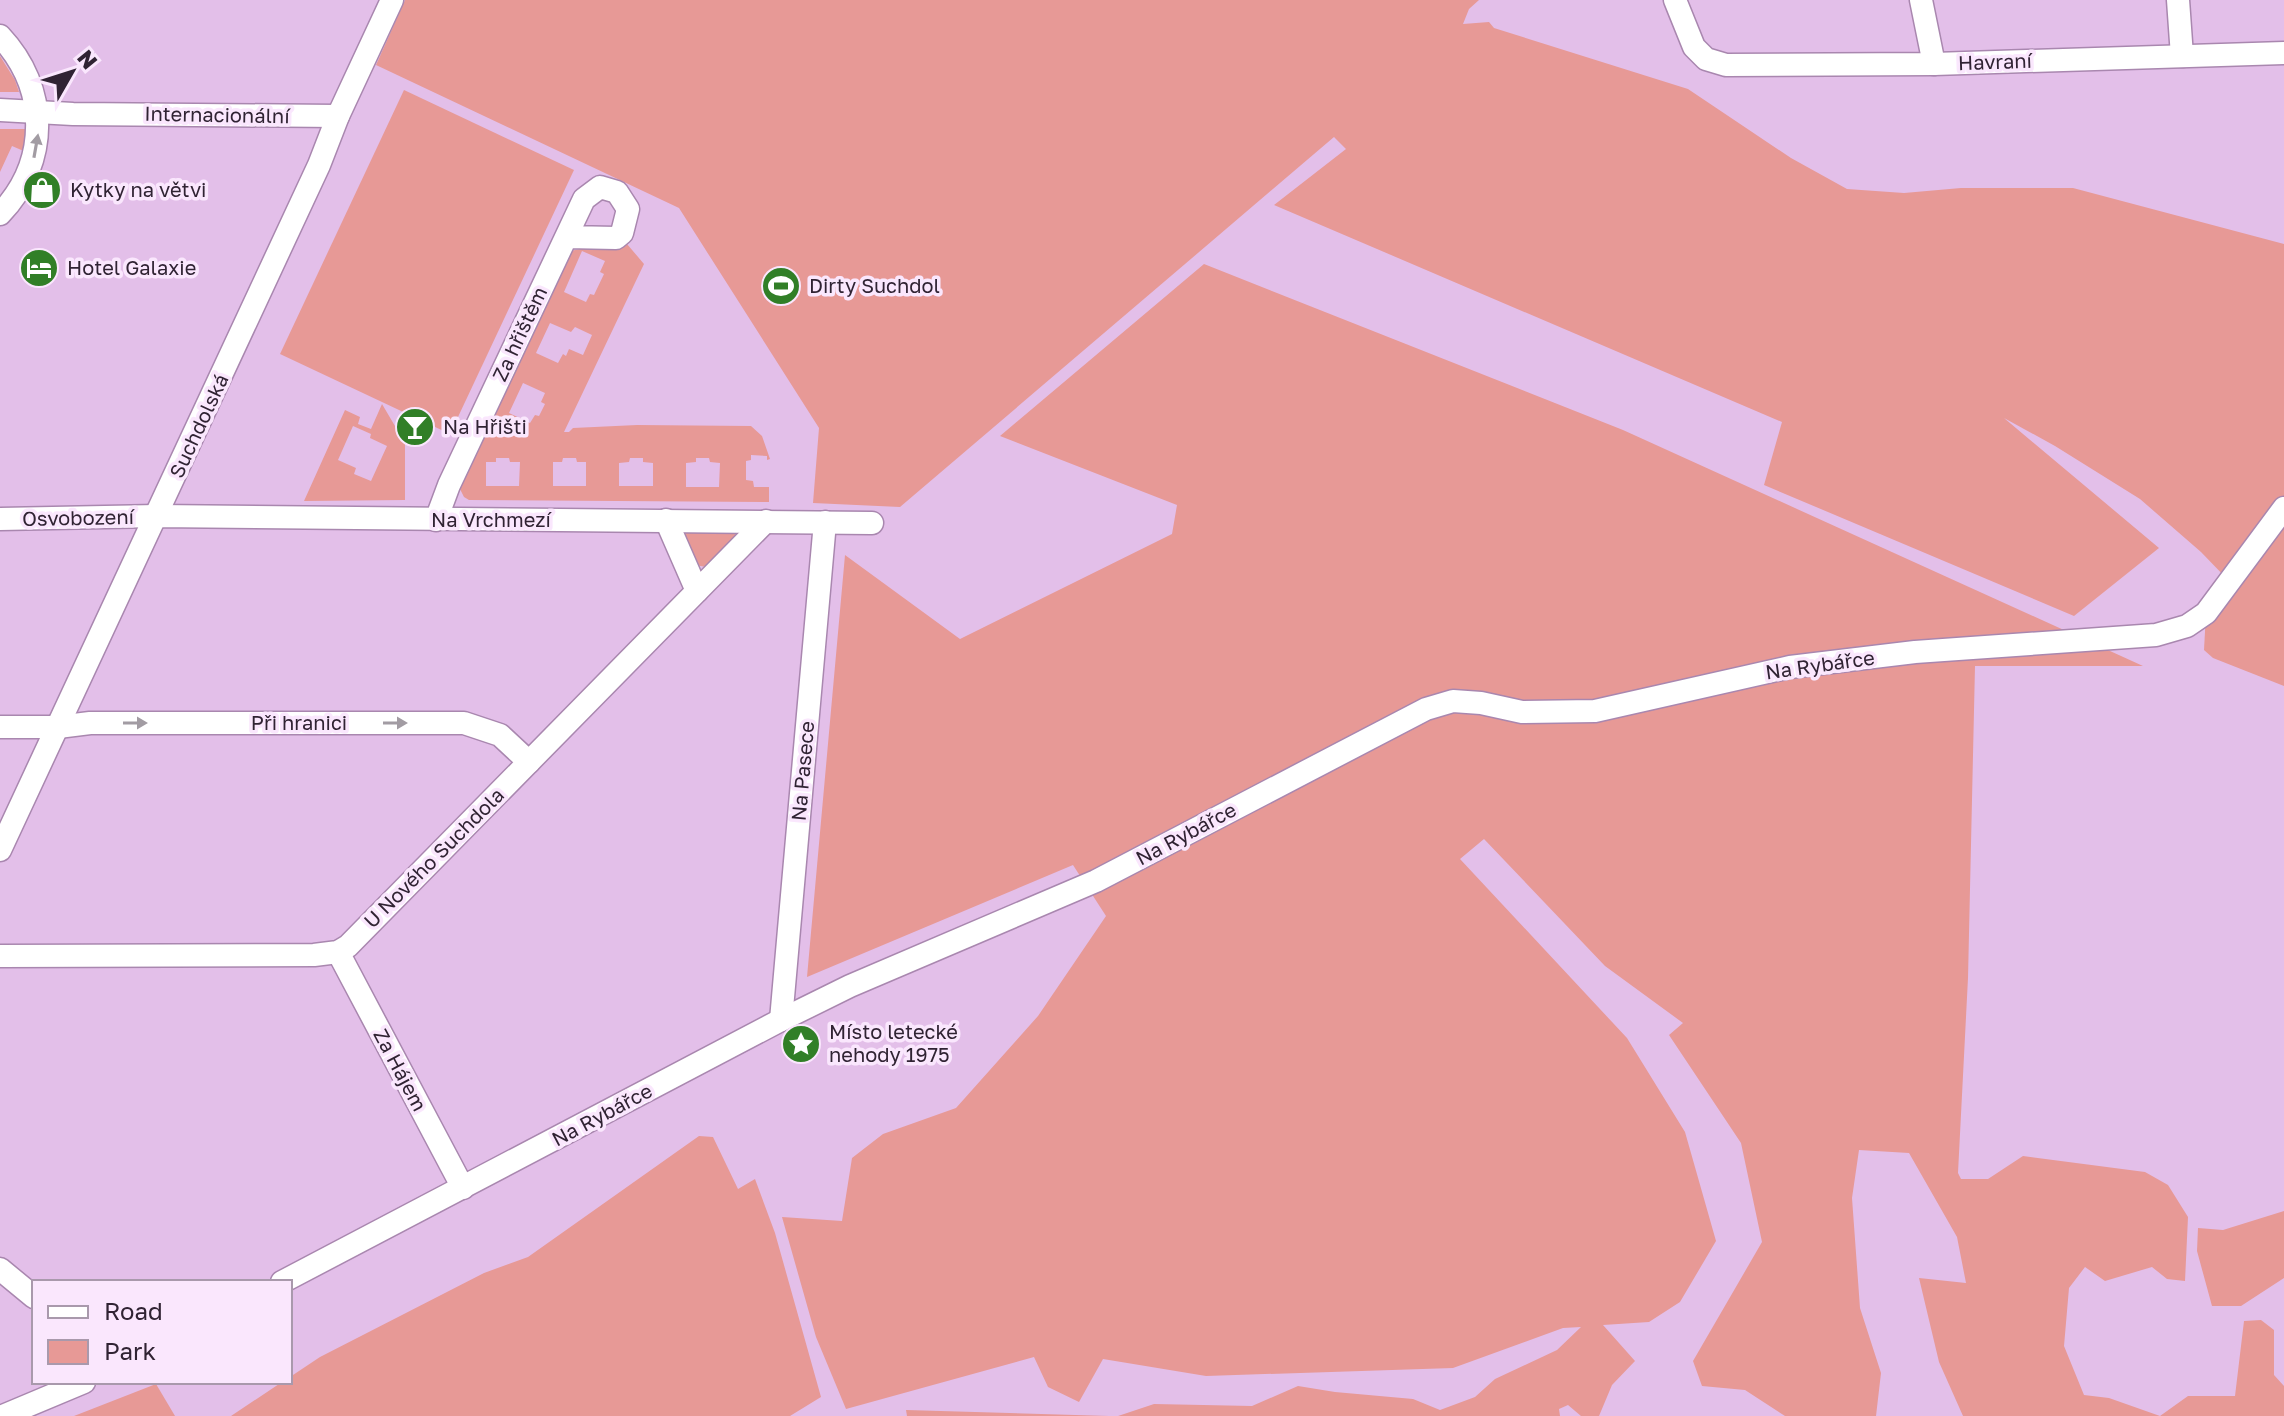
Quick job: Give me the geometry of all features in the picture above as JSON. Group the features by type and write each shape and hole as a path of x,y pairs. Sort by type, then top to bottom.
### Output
{"street":[{"name":"Suchdolská","path":"0,850 319,165 338,116 392,0"},
{"name":"Havraní","path":"1675,0 1694,47 1706,59 1732,65 1934,64 2284,53"},
{"path":"1921,0 1934,64"},
{"path":"2178,0 2182,56"},
{"path":"0,36 25,69 38,112 33,160 19,191 0,214"},
{"name":"Internacionální","path":"0,110 338,116"},
{"name":"Za hřištěm","path":"436,520 449,485 567,237"},
{"name":"Na Rybářce","path":"286,1280 781,1020 850,986 1096,881 1426,709 1453,701 1481,703 1522,712 1595,711 1790,667 1915,652 2156,635 2187,626 2206,613 2284,508"},
{"name":"Osvobození","path":"0,519 157,516"},
{"name":"Na Vrchmezí","path":"157,516 872,523"},
{"path":"666,520 697,591"},
{"name":"U Nového Suchdola","path":"338,952 348,946 766,521"},
{"name":"Na Pasece","path":"781,1020 825,522"},
{"name":"Při hranici","path":"0,727 58,727 90,723 464,723 500,735 529,762"},
{"path":"0,956 314,955 338,952"},
{"name":"Za Hájem","path":"338,952 463,1188"},
{"path":"0,1269 32,1295"},
{"path":"3,1416 79,1384"}],"green space":[{"path":"405,0 1479,0 1469,9 1463,24 1489,22 1494,28 1688,89 1791,158 1847,189 1904,193 1961,188 2073,188 2284,244 2284,508 2229,581 2140,499 2004,418 2159,548 2074,616 1764,485 1782,422 1274,205 1346,149 1334,137 900,507 813,503 819,428 679,208 376,65"},
{"path":"0,56 15,80 19,92 0,92"},
{"path":"404,90 574,170 450,434 280,354"},
{"path":"0,129 27,129 26,152 12,146 0,172"},
{"path":"627,244 644,264 564,432 573,428 637,425 751,426 762,436 770,459 751,455 751,460 746,461 746,480 753,481 754,487 769,487 769,502 469,500 464,497 459,487 571,251","holes":["582,251 605,261 600,272 604,274 594,295 590,294 586,302 564,292","550,323 571,332 575,327 592,335 583,355 569,349 558,363 536,353","523,383 545,393 541,402 545,404 539,416 535,415 530,423 509,413","496,458 520,462 519,486 486,486 486,462 496,462","563,458 586,462 586,486 553,486 553,462 562,462","630,458 643,458 643,462 653,463 653,486 619,486 619,463 629,462","696,458 709,458 710,462 720,463 719,487 686,487 686,463 696,462"]},
{"path":"1204,264 1623,430 2143,666 1975,666 1968,978 1958,1173 1961,1179 1988,1179 2023,1156 2145,1172 2168,1185 2188,1217 2185,1281 2167,1279 2152,1267 2105,1281 2085,1267 2069,1288 2064,1346 2084,1395 2109,1398 2160,1416 1963,1416 1939,1362 1919,1278 1966,1283 1957,1237 1909,1153 1859,1150 1852,1198 1860,1308 1881,1373 1876,1416 1785,1416 1745,1390 1702,1386 1693,1361 1762,1242 1741,1143 1669,1035 1683,1023 1605,966 1484,839 1460,859 1627,1038 1685,1132 1716,1241 1680,1302 1649,1322 1603,1325 1635,1361 1612,1385 1599,1416 1581,1416 1568,1405 1559,1409 1560,1416 1118,1416 1154,1404 1252,1406 1298,1386 1413,1399 1440,1410 1475,1397 1495,1379 1557,1350 1581,1327 1563,1328 1453,1368 1206,1376 1103,1359 1079,1402 1048,1387 1034,1357 846,1409 816,1337 782,1217 842,1221 852,1158 883,1134 956,1108 1038,1016 1106,916 1073,865 807,977 845,555 960,639 1172,534 1177,505 1000,436"},
{"path":"382,404 405,443 405,500 304,501 345,410 360,417 358,424 371,429","holes":["353,426 371,434 370,438 387,446 371,481 354,474 356,468 338,460"]},
{"path":"2284,521 2284,686 2213,658 2204,650 2206,613"},
{"path":"683,532 736,532 735,537 706,567 695,565"},
{"path":"699,1136 713,1137 738,1189 755,1179 775,1233 821,1397 790,1416 231,1416 279,1384 292,1384 292,1376 320,1357 484,1273 528,1257"},
{"path":"2284,1211 2284,1278 2241,1306 2212,1306 2197,1251 2198,1228 2223,1230"},
{"path":"2261,1320 2274,1330 2274,1375 2284,1386 2284,1416 2160,1416 2188,1396 2235,1396 2244,1321"},
{"path":"156,1384 175,1416 74,1416"},
{"path":"906,1410 1109,1416 907,1416"}],"place":[{"name":"Kytky na větvi","path":"42,190"},
{"name":"Hotel Galaxie","path":"39,268"},
{"name":"Dirty Suchdol","path":"781,286"},
{"name":"Na Hřišti","path":"415,427"},
{"name":"Místo letecké nehody 1975","path":"801,1044"}]}
